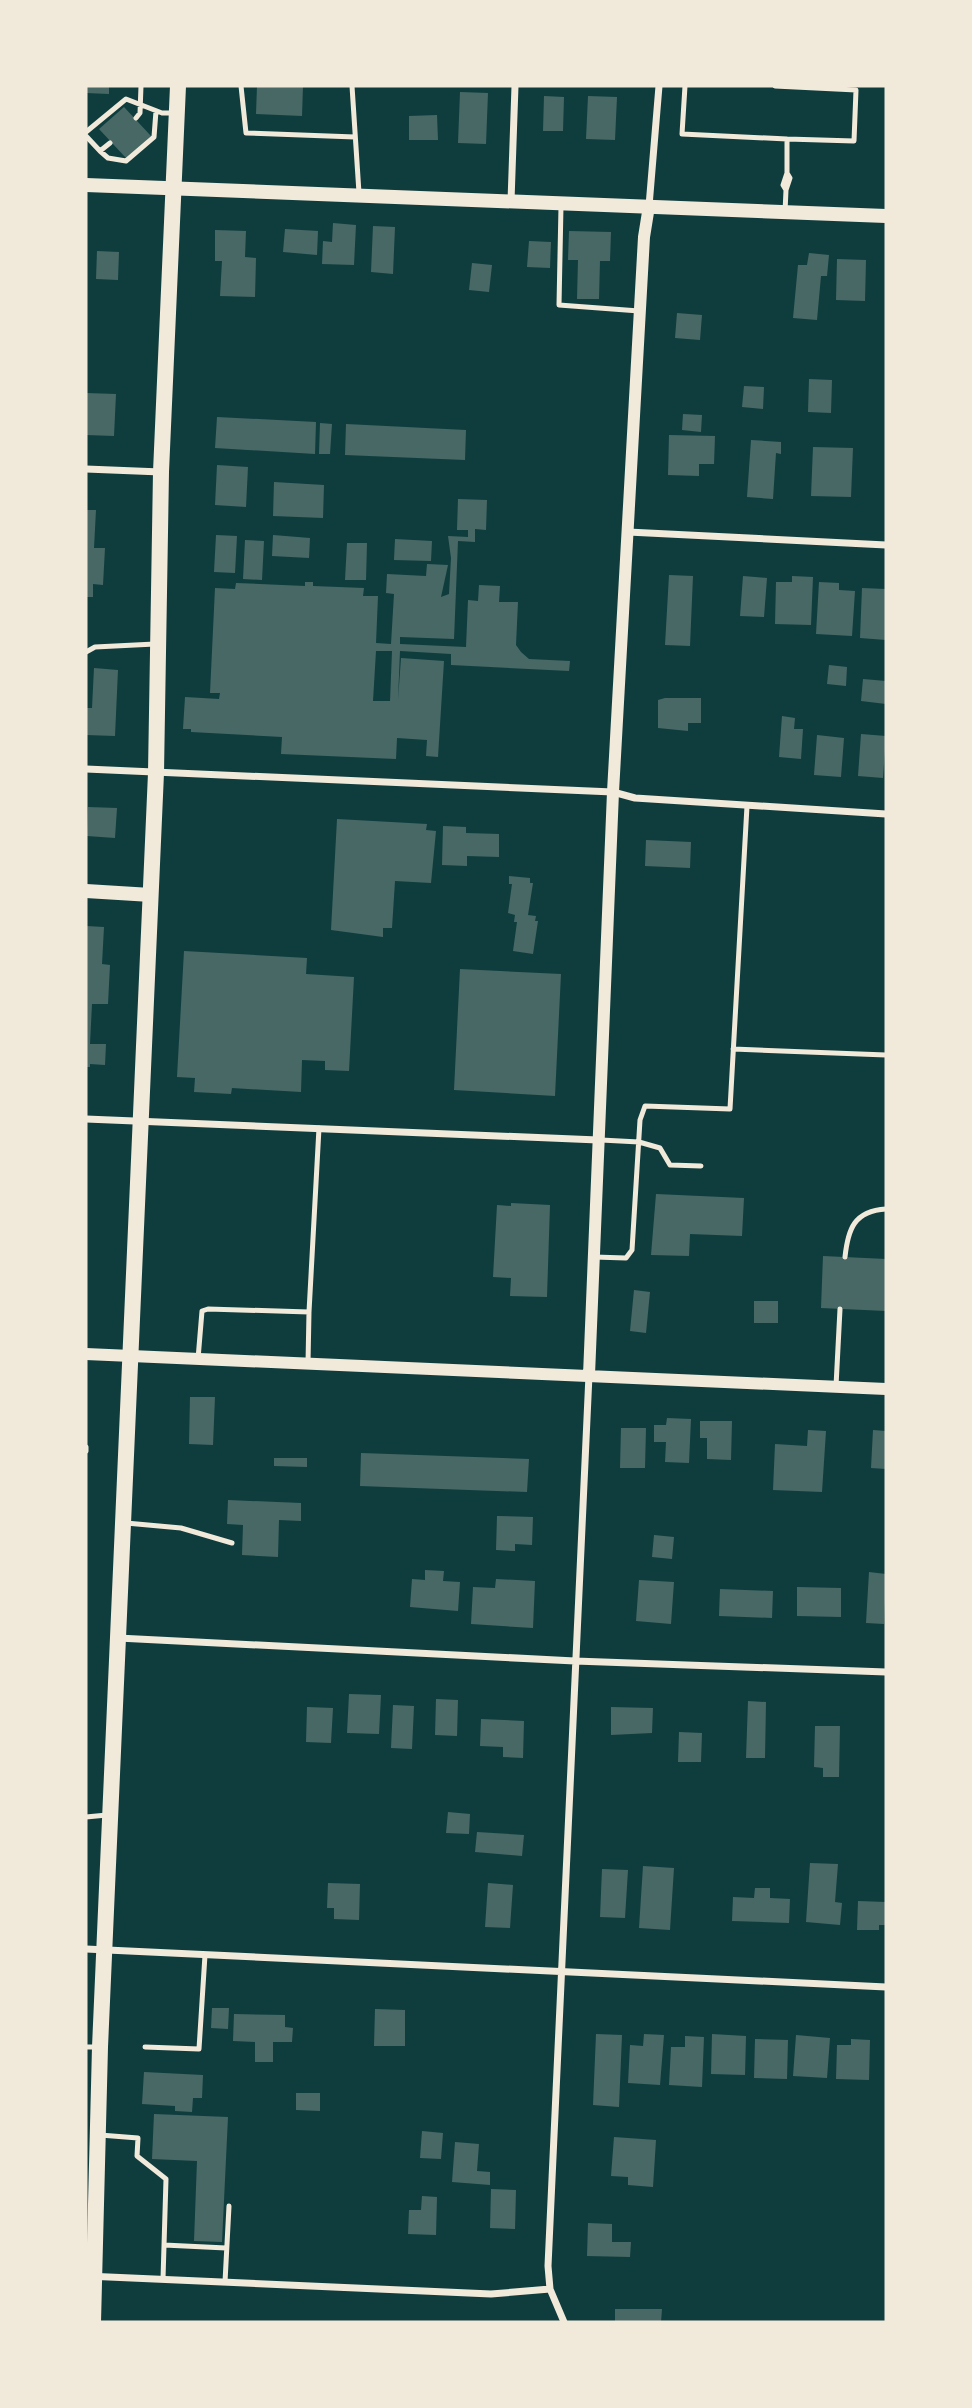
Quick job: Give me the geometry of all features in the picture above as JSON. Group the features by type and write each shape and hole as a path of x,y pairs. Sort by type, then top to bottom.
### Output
{"main road":[{"path":"93,2322 90,2276 96,2135 93,2047 104,1950 151,895 156,773 161,472 178,86"},
{"path":"86,185 886,216"},
{"path":"86,891 151,895"}],"street":[{"path":"510,201 515,86"},
{"path":"564,2322 550,2289 548,2266 613,792 640,311 659,86"},
{"path":"86,469 161,472"},
{"path":"628,532 886,545"},
{"path":"86,769 613,792 635,798 886,814"},
{"path":"86,1119 598,1140"},
{"path":"86,1354 886,1389"},
{"path":"118,1638 575,1661 886,1672"},
{"path":"86,1949 886,1987"},
{"path":"90,2276 491,2294 550,2289"}],"lane":[{"path":"136,118 141,106 141,86"},
{"path":"241,86 246,132 355,137"},
{"path":"352,86 359,197"},
{"path":"685,86 682,134 854,141 856,90 775,86"},
{"path":"156,111 153,137 126,161 108,158 86,134 126,99 156,111 177,112"},
{"path":"785,212 786,190 790,178 787,173 787,139"},
{"path":"100,151 110,144"},
{"path":"561,203 559,305 640,311"},
{"path":"86,652 95,646 158,644"},
{"path":"594,1256 626,1258 633,1242 640,1120 645,1106 730,1109 747,806"},
{"path":"733,1049 886,1055"},
{"path":"308,1363 319,1128"},
{"path":"598,1140 639,1142 660,1148 670,1165 701,1166"},
{"path":"845,1257 849,1228 856,1219 863,1214 886,1209"},
{"path":"198,1359 200,1318 202,1311 208,1308 309,1312"},
{"path":"836,1387 840,1309"},
{"path":"122,1522 181,1528 232,1543"},
{"path":"86,1817 110,1814"},
{"path":"145,2047 199,2049 205,1955"},
{"path":"96,2135 138,2138 137,2156 166,2179 163,2280"},
{"path":"225,2282 229,2206"},
{"path":"164,2245 226,2248"}],"building":[{"path":"86,86 109,86 109,94 86,93"},
{"path":"257,86 303,86 302,116 256,114"},
{"path":"460,92 488,93 486,144 458,143"},
{"path":"544,96 564,97 563,131 543,131"},
{"path":"588,96 617,97 615,140 586,139"},
{"path":"124,107 151,136 126,158 99,129"},
{"path":"437,115 438,140 409,140 409,116"},
{"path":"333,223 356,225 354,265 322,264 323,241 332,242"},
{"path":"373,226 395,227 393,274 371,272"},
{"path":"285,229 318,231 317,255 283,252"},
{"path":"215,230 246,231 245,257 256,258 255,297 220,296 222,261 215,261"},
{"path":"569,231 611,232 610,261 600,261 599,299 577,299 578,260 568,260"},
{"path":"529,241 551,242 550,268 527,267"},
{"path":"97,251 119,252 118,280 96,279"},
{"path":"809,253 829,255 827,276 821,276 817,320 793,318 798,265 807,265"},
{"path":"837,259 866,260 865,301 836,300"},
{"path":"472,263 492,265 489,292 469,290"},
{"path":"677,313 702,315 700,340 675,338"},
{"path":"809,379 832,380 831,413 808,412"},
{"path":"744,386 764,387 763,409 742,407"},
{"path":"86,393 116,394 114,436 86,435"},
{"path":"683,414 702,415 701,432 682,430"},
{"path":"217,417 316,422 315,454 215,448"},
{"path":"320,423 332,424 330,454 319,454"},
{"path":"346,424 466,430 465,460 345,455"},
{"path":"669,435 715,436 714,464 699,464 699,476 668,475"},
{"path":"751,440 781,442 781,454 776,453 773,499 747,497"},
{"path":"813,447 853,448 851,497 811,496"},
{"path":"217,465 248,467 246,507 215,505"},
{"path":"274,482 324,485 323,518 273,516"},
{"path":"458,499 487,500 486,530 475,529 475,542 458,541 454,639 400,637 400,644 466,647 468,600 478,601 479,585 500,586 499,602 518,602 516,645 521,652 529,659 570,661 569,671 451,665 451,654 400,651 398,700 401,658 444,661 438,757 426,756 427,740 397,738 396,759 281,754 282,737 191,732 191,729 183,729 185,697 219,699 220,693 210,693 215,588 235,589 236,583 305,586 305,582 313,582 313,586 364,588 363,596 378,596 376,643 391,644 394,594 386,593 387,574 426,576 427,564 448,565 441,597 449,594 451,558 448,536 468,537 468,530 457,530","holes":["376,651 392,651 390,701 373,701"]},
{"path":"86,510 96,510 94,548 105,548 103,585 93,584 93,597 86,597"},
{"path":"216,535 237,536 235,573 214,572"},
{"path":"273,535 310,538 309,558 272,556"},
{"path":"395,539 432,541 431,561 394,560"},
{"path":"245,540 264,541 262,580 243,579"},
{"path":"347,543 367,543 366,580 345,580"},
{"path":"669,575 693,576 690,646 665,645"},
{"path":"743,576 767,578 764,617 740,616"},
{"path":"792,576 813,577 811,625 775,624 776,582 792,582"},
{"path":"819,582 839,583 839,590 855,591 852,636 816,634"},
{"path":"862,588 886,589 886,640 860,638"},
{"path":"829,665 847,667 846,686 827,684"},
{"path":"94,668 118,670 115,736 86,735 86,708 92,708"},
{"path":"863,679 886,681 886,704 861,701"},
{"path":"701,698 701,723 688,723 688,731 658,728 658,700"},
{"path":"782,716 795,718 794,729 803,729 801,759 779,757"},
{"path":"861,734 886,736 883,778 858,776"},
{"path":"817,735 844,738 841,777 814,775"},
{"path":"88,807 117,808 115,838 87,836"},
{"path":"337,819 427,824 426,830 436,831 431,883 395,881 392,928 383,928 383,937 331,930"},
{"path":"443,826 466,827 466,833 499,834 499,857 467,856 467,866 442,865"},
{"path":"646,840 691,842 690,868 645,866"},
{"path":"509,876 530,878 530,883 533,883 528,915 536,916 535,921 538,921 533,954 513,951 517,922 514,922 515,915 508,913 512,884 509,884"},
{"path":"86,926 104,927 102,964 110,965 108,1004 92,1004 90,1044 106,1044 105,1065 90,1064 90,1067 86,1067"},
{"path":"184,951 307,958 306,974 354,977 349,1071 325,1070 325,1061 302,1060 301,1092 232,1088 231,1094 194,1092 195,1078 177,1077"},
{"path":"460,969 561,974 555,1096 454,1090"},
{"path":"656,1194 744,1198 742,1236 690,1234 689,1256 651,1255"},
{"path":"511,1203 550,1205 547,1297 510,1296 511,1278 493,1277 497,1205 511,1206"},
{"path":"823,1256 886,1259 886,1311 821,1308"},
{"path":"634,1290 650,1292 646,1333 630,1331"},
{"path":"754,1301 778,1301 778,1323 754,1323"},
{"path":"190,1397 215,1397 213,1445 189,1444"},
{"path":"667,1418 691,1419 689,1463 665,1462 666,1442 654,1442 654,1425 666,1425"},
{"path":"700,1421 732,1421 731,1460 707,1459 707,1438 700,1438"},
{"path":"621,1428 646,1428 645,1468 620,1468"},
{"path":"808,1430 826,1431 822,1492 773,1490 775,1444 807,1446"},
{"path":"873,1430 886,1431 886,1469 871,1468"},
{"path":"361,1453 529,1459 527,1492 360,1486"},
{"path":"274,1458 307,1458 307,1467 274,1466"},
{"path":"228,1500 301,1503 301,1521 279,1520 278,1557 242,1555 243,1525 227,1524"},
{"path":"497,1516 533,1517 532,1545 515,1544 515,1551 496,1550"},
{"path":"654,1535 674,1537 672,1559 652,1557"},
{"path":"425,1570 444,1571 443,1581 460,1582 458,1611 410,1607 412,1579 425,1580"},
{"path":"869,1572 886,1574 884,1624 866,1623"},
{"path":"496,1579 535,1581 533,1628 471,1624 473,1587 495,1588"},
{"path":"639,1580 674,1582 671,1624 636,1621"},
{"path":"797,1587 841,1588 841,1617 797,1616"},
{"path":"720,1589 773,1591 772,1618 719,1616"},
{"path":"349,1694 381,1695 379,1734 347,1733"},
{"path":"436,1699 458,1700 457,1736 435,1735"},
{"path":"748,1701 766,1702 765,1758 746,1758"},
{"path":"393,1705 414,1706 412,1749 391,1748"},
{"path":"307,1707 333,1708 331,1743 306,1742"},
{"path":"611,1707 653,1708 652,1733 611,1735"},
{"path":"481,1719 524,1721 523,1758 503,1757 503,1747 480,1746"},
{"path":"815,1726 840,1726 839,1777 823,1777 823,1768 814,1767"},
{"path":"679,1732 702,1733 701,1762 678,1762"},
{"path":"448,1812 470,1814 469,1834 446,1833"},
{"path":"477,1832 524,1835 522,1856 475,1852"},
{"path":"810,1863 838,1864 835,1902 842,1903 840,1925 806,1922"},
{"path":"643,1866 674,1868 670,1930 639,1928"},
{"path":"602,1869 628,1870 625,1918 600,1917"},
{"path":"328,1883 360,1884 359,1920 334,1919 334,1908 327,1908"},
{"path":"488,1883 513,1885 510,1928 485,1927"},
{"path":"755,1888 770,1888 770,1898 790,1899 789,1923 732,1921 733,1897 754,1898"},
{"path":"858,1901 886,1902 886,1925 879,1925 879,1930 857,1930"},
{"path":"212,2008 229,2008 228,2029 211,2028"},
{"path":"375,2009 405,2010 405,2046 374,2046"},
{"path":"234,2014 285,2015 285,2027 293,2028 292,2042 273,2042 273,2062 255,2062 255,2042 233,2041"},
{"path":"596,2034 622,2035 619,2107 593,2105"},
{"path":"644,2034 664,2035 660,2085 628,2083 630,2045 643,2046"},
{"path":"712,2034 746,2036 745,2075 711,2074"},
{"path":"796,2035 830,2038 827,2078 793,2076"},
{"path":"685,2036 704,2037 702,2087 669,2085 671,2047 685,2047"},
{"path":"755,2039 788,2040 787,2079 754,2078"},
{"path":"851,2039 870,2040 869,2080 836,2079 837,2045 851,2045"},
{"path":"144,2072 203,2075 202,2098 193,2098 192,2112 175,2111 175,2106 142,2104"},
{"path":"296,2093 320,2093 320,2111 296,2110"},
{"path":"154,2114 228,2117 222,2242 194,2241 197,2161 152,2159"},
{"path":"422,2131 443,2133 441,2159 420,2158"},
{"path":"614,2137 656,2140 653,2187 628,2185 628,2177 611,2176"},
{"path":"455,2142 479,2144 477,2171 490,2172 490,2185 452,2182"},
{"path":"491,2189 516,2190 515,2229 490,2228"},
{"path":"422,2196 437,2197 436,2235 408,2234 409,2210 421,2210"},
{"path":"588,2223 612,2224 612,2242 631,2242 630,2257 587,2256"},
{"path":"615,2309 662,2309 661,2322 615,2322"}]}
